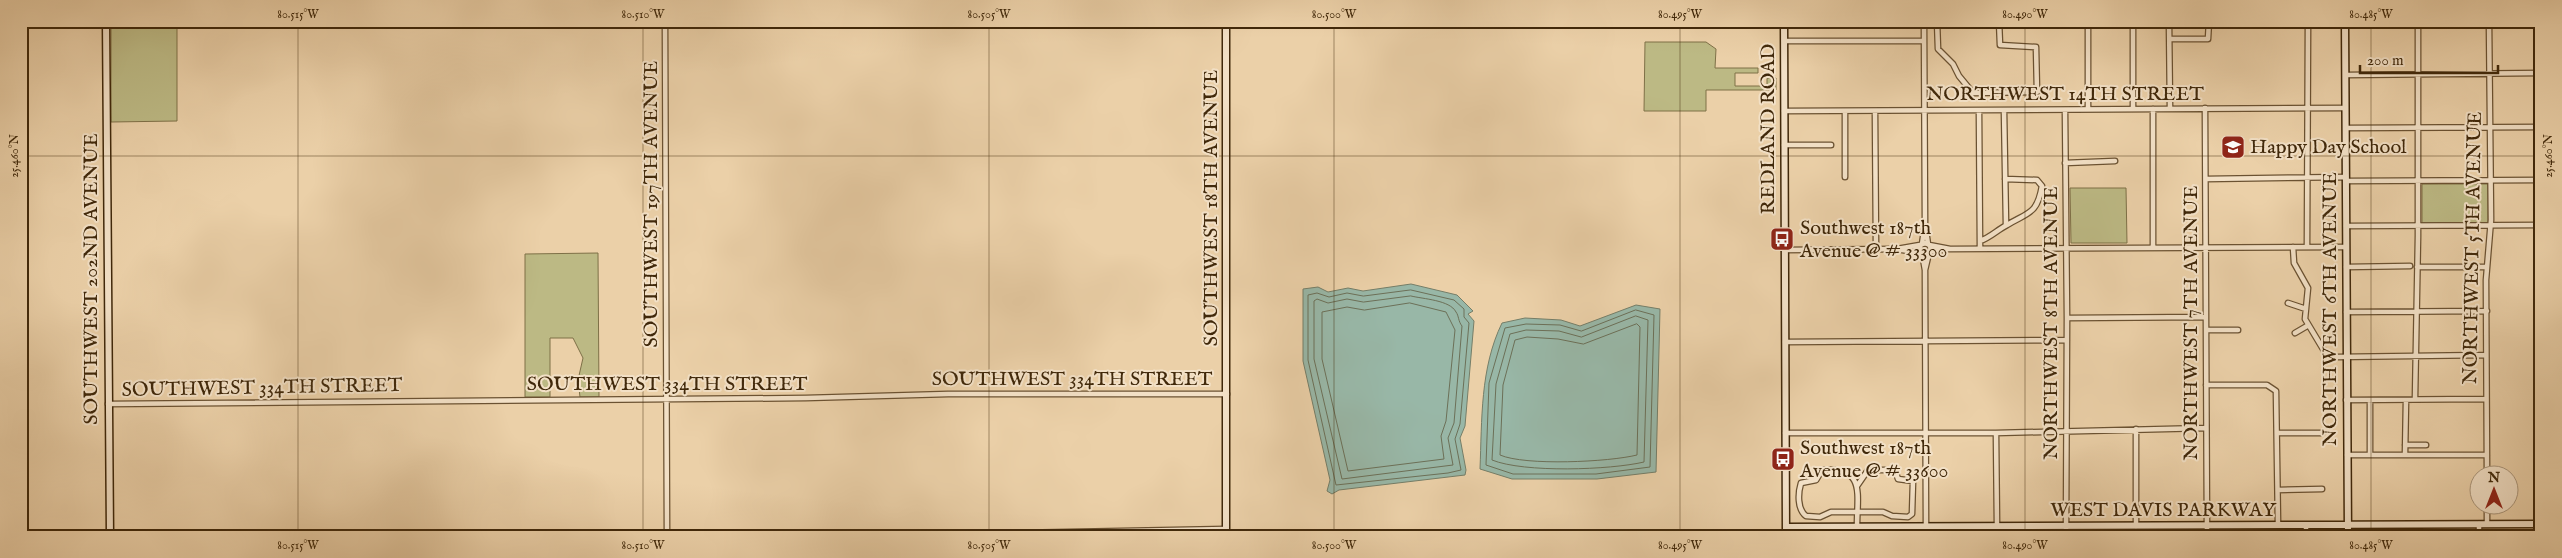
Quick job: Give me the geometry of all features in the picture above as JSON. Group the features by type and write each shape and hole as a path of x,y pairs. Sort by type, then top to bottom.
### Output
{"street":[{"name":"SOUTHWEST 202ND AVENUE","path":"106,21 110,537"},
{"name":"SOUTHWEST 197TH AVENUE","path":"665,21 667,537"},
{"name":"SOUTHWEST 18TH AVENUE","path":"1226,21 1226,533"},
{"name":"REDLAND ROAD","path":"1784,21 1786,537"},
{"path":"1924,21 1925,224 1929,245 1925,270 1926,527"},
{"path":"1938,21 1938,49 1974,92 2037,92 2036,48 2000,45 1999,21"},
{"path":"2088,21 2088,110"},
{"path":"2133,21 2133,109"},
{"path":"2170,21 2170,109"},
{"path":"2170,39 2208,39 2209,21"},
{"path":"2307,247 2308,21"},
{"path":"2345,22 2476,21"},
{"name":"NORTHWEST 5TH AVENUE","path":"2487,466 2486,355 2487,267 2490,225 2490,21"},
{"name":"NORTHWEST 6TH AVENUE","path":"2345,22 2348,537"},
{"path":"2416,400 2418,22"},
{"path":"1784,41 1924,40"},
{"path":"2346,74 2541,73"},
{"name":"NORTHWEST 7TH AVENUE","path":"2206,108 2206,537"},
{"name":"NORTHWEST 14TH STREET","path":"1784,111 2345,108"},
{"path":"2153,109 2153,247"},
{"path":"2004,110 2006,225"},
{"name":"NORTHWEST 8TH AVENUE","path":"2065,110 2067,318 2066,537"},
{"path":"1845,111 1845,176"},
{"path":"1875,111 1876,249"},
{"path":"1979,111 1980,248"},
{"path":"2346,128 2541,127"},
{"path":"1784,145 1831,145"},
{"path":"2065,163 2115,162"},
{"path":"2206,178 2418,181 2541,180"},
{"name":"NORTHWEST 8TH AVENUE","path":"1980,241 1991,237 2006,225 2025,217 2034,209 2040,196 2042,186 2037,180 2005,179"},
{"path":"1925,224 1921,245 1925,270"},
{"path":"2346,226 2541,225"},
{"path":"1784,250 1896,249 1921,245 1950,249"},
{"path":"2293,247 2294,263 2308,288 2307,326 2322,352 2331,356 2486,355"},
{"path":"1896,249 1921,253 1950,249 1980,248 2346,247"},
{"path":"2346,268 2410,266"},
{"path":"2417,267 2487,267"},
{"path":"2288,303 2306,309"},
{"path":"2346,312 2487,311"},
{"path":"2067,318 2206,317"},
{"path":"2295,333 2307,326"},
{"path":"2206,330 2238,330"},
{"path":"1785,342 2067,340"},
{"path":"2206,385 2267,385 2274,388 2278,396 2278,525"},
{"name":"SOUTHWEST 334TH STREET","path":"108,404 666,399 948,394 1227,394"},
{"path":"2346,400 2486,399"},
{"path":"2370,400 2370,455"},
{"path":"2405,455 2406,400"},
{"path":"1785,433 1996,433 2206,428"},
{"path":"2136,429 2136,526"},
{"path":"1996,433 1997,527"},
{"path":"2277,433 2322,433"},
{"path":"2405,445 2426,445"},
{"path":"2347,455 2487,455"},
{"path":"1857,486 1846,471 1822,470 1816,480 1801,482 1800,505 1800,510 1806,516 1820,517 1831,512 1857,512 1883,512 1892,516 1908,516 1913,511 1913,481 1900,480 1895,470 1868,470 1857,486 1857,512 1857,527"},
{"path":"2278,490 2322,489"},
{"path":"2487,516 2487,524"},
{"path":"2479,524 2479,537"},
{"name":"WEST DAVIS PARKWAY","path":"1786,527 2541,524"},
{"path":"2306,525 2306,537"},
{"path":"817,537 1226,533"}],"shaded area":[{"path":"111,21 177,21 177,121 111,122"},
{"path":"1645,42 1706,42 1716,49 1715,68 1758,68 1758,73 1735,73 1735,86 1767,86 1767,78 1776,78 1776,90 1706,90 1706,111 1644,111"},
{"path":"2422,184 2488,184 2488,223 2422,223"},
{"path":"2070,188 2126,188 2127,243 2071,243"},
{"path":"598,253 599,397 580,397 578,380 583,358 573,338 550,338 550,397 525,397 525,254"},
{"path":"2355,534 2470,534 2470,537 2355,537"}],"water":[{"path":"1411,284 1457,295 1473,311 1468,314 1474,321 1465,426 1460,438 1466,470 1465,475 1339,490 1332,494 1327,491 1330,480 1303,361 1303,289 1318,287 1328,292 1348,288 1363,291"},
{"path":"1636,305 1660,309 1656,472 1597,479 1512,479 1480,469 1482,413 1486,376 1495,340 1502,323 1525,318 1561,320 1580,326"}],"place":[{"name":"Happy Day School","path":"2233,147"},
{"name":"Southwest 187th Avenue @ # 33300","path":"1782,239"},
{"name":"Southwest 187th Avenue @ # 33600","path":"1783,459"}]}
